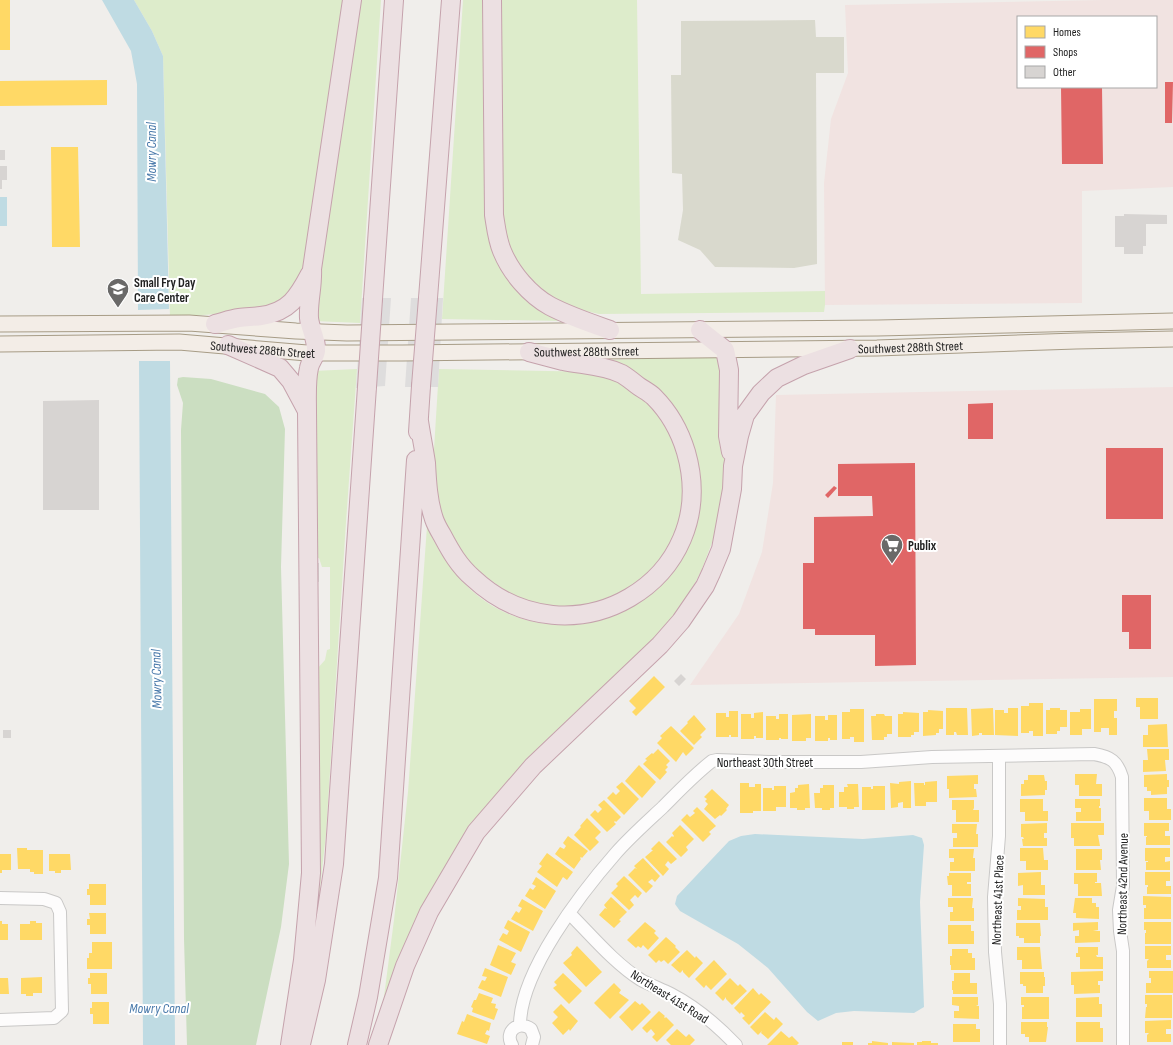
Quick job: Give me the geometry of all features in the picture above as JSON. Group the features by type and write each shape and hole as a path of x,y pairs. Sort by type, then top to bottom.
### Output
{"highway":[{"path":"290,1045 303,960 311,873 307,411 309,369 316,353 316,344 314,332 309,322 309,316 313,282 312,269 352,0"},
{"path":"301,1045 316,980 334,864 372,299 394,0"},
{"path":"357,1045 368,997 388,878 421,386 451,0"},
{"path":"492,0 494,215 502,252 521,282 549,306 610,330"},
{"path":"215,324 240,318 270,314 282,309 290,304 300,293 312,269"},
{"path":"700,330 725,350 729,370 728,436 733,466"},
{"path":"228,345 280,368 291,381 307,411"},
{"path":"378,1045 405,966 429,912 476,832 533,766 660,645 681,621 705,586 722,542 732,489 733,466 745,415 761,393 777,378 798,368 850,349"},
{"path":"419,421 428,491 434,520 452,554 463,569 481,586 497,598 516,607 540,614 560,616 583,615 604,610 623,602 643,590 656,579 675,553 688,523 692,485 690,466 684,445 675,425 654,397 623,375 597,366 565,361 529,352"}],"main road":[{"name":"Southwest 288th Street","path":"0,324 185,323 314,332 878,328 1173,321"},
{"name":"Southwest 288th Street","path":"0,344 179,342 316,353 850,349 1082,340 1173,339"}],"street":[{"name":"Northeast 30th Street","path":"512,1045 510,1040 510,1032 520,1025 522,1005 533,973 552,938 581,895 616,853 712,761 861,762 932,757 1094,754 1104,756"},
{"name":"Northeast 41st Place","path":"999,756 999,836 994,897 995,952 1000,1004 1000,1045"},
{"name":"Northeast 42nd Avenue","path":"1104,756 1113,760 1119,768 1122,778 1123,886 1119,910 1123,951 1123,1045"},
{"path":"0,898 44,899 56,903 60,912 62,1011 54,1018 0,1020"},
{"name":"Northeast 41st Road","path":"569,913 618,962 640,979 672,995 699,1012 720,1028 736,1045"},
{"path":"520,1025 524,1025 531,1029 534,1037 532,1045"}],"shaded area":[{"path":"1173,0 1173,187 1082,191 1082,303 825,305 824,183 831,119 848,73 845,5"},
{"path":"815,20 816,37 844,37 844,73 816,73 817,264 794,268 715,267 700,250 678,240 683,210 682,174 672,173 671,75 681,75 681,21"},
{"path":"1173,387 1173,677 690,685 739,614 762,552 773,483 776,395"}],"green space":[{"path":"134,0 346,0 306,257 299,278 288,301 251,312 170,317 163,56 152,31"},
{"path":"357,0 381,0 360,323 314,321"},
{"path":"463,0 487,0 491,234 561,321 442,319"},
{"path":"497,0 637,0 641,294 825,291 824,312 599,314 581,310 546,296 516,267 500,223"},
{"path":"720,357 725,456 724,479 719,516 713,540 702,569 691,591 678,610 649,643 525,763 383,1004 408,792 427,526 439,550 449,565 467,586 487,602 509,614 533,622 558,625 584,623 608,617 631,607 652,592 670,576 687,544 689,535 689,444 605,360"},
{"path":"357,369 326,834 316,924 314,924 317,669 325,660 327,650 330,649 330,567 322,567 319,558 315,558 313,371"},
{"path":"439,369 602,372 629,384 662,415 684,466 682,517 663,559 635,586 590,605 551,607 512,596 476,569 458,547 445,523 436,495 433,465"},
{"path":"178,378 211,379 265,394 279,407 285,429 281,567 289,864 281,927 256,1045 187,1045 184,939 181,430 183,403 177,385"}],"water":[{"path":"102,0 134,0 152,31 163,56 169,309 138,310 137,84 131,51"},
{"path":"0,197 7,197 7,226 0,226"},
{"name":"Mowry Canal","path":"139,361 170,361 175,1045 143,1045"},
{"path":"755,834 863,839 913,835 922,838 924,845 920,902 924,1007 914,1013 854,1011 836,1013 818,1021 807,1012 768,968 738,944 680,911 675,904 677,896 729,841 741,836"}],"pier":[{"path":"362,298 391,298 385,386 356,388"},
{"path":"411,298 443,298 438,387 405,387"}],"building: Homes":[{"path":"0,0 10,0 10,50 0,50"},
{"path":"107,80 107,105 0,106 0,81"},
{"path":"51,147 78,147 80,247 52,247"},
{"path":"654,676 665,687 636,716 632,712 636,708 629,701"},
{"path":"1136,698 1158,698 1158,719 1140,719 1140,707 1136,707"},
{"path":"1094,699 1117,699 1117,711 1114,711 1114,718 1117,718 1117,735 1109,735 1109,728 1101,728 1101,732 1094,732"},
{"path":"1029,703 1043,703 1043,736 1033,736 1033,731 1029,731 1029,733 1021,733 1021,706 1029,706"},
{"path":"946,708 967,708 968,735 957,735 956,732 954,732 954,735 946,735"},
{"path":"993,708 994,735 982,735 982,733 979,733 979,735 972,736 971,709"},
{"path":"1008,708 1018,708 1018,736 995,735 995,710 1004,710 1004,713 1008,713"},
{"path":"1050,708 1067,710 1067,727 1060,727 1060,731 1057,731 1057,734 1046,734 1046,710 1050,710"},
{"path":"850,709 864,709 864,742 854,742 854,737 850,737 850,739 842,739 842,712 850,712"},
{"path":"1080,709 1091,709 1091,729 1082,729 1082,735 1070,735 1070,712 1080,712"},
{"path":"928,710 943,711 943,729 939,729 939,733 936,733 936,735 923,736 923,712 928,712"},
{"path":"729,711 738,711 738,737 731,737 731,735 729,735 729,737 716,737 716,713 726,713 726,717 729,717"},
{"path":"763,712 763,738 756,738 756,736 754,736 754,739 741,739 741,714 751,714 751,718 754,718 754,713"},
{"path":"903,712 919,713 919,732 914,732 914,735 911,735 911,737 898,737 898,714 903,714"},
{"path":"779,714 788,714 788,739 779,738 779,740 766,740 766,716 776,716 776,719 779,719"},
{"path":"811,714 811,738 806,738 806,741 792,741 792,715"},
{"path":"876,714 892,716 892,734 887,734 887,737 884,737 884,740 872,740 871,716 876,716"},
{"path":"694,715 706,729 700,735 702,737 694,745 680,731"},
{"path":"828,715 837,715 837,740 830,740 830,738 828,738 828,741 815,741 815,716 825,716 825,720 828,720"},
{"path":"1167,724 1168,747 1143,747 1143,735 1148,735 1148,725"},
{"path":"671,726 694,748 686,756 683,752 676,762 657,743 662,738 660,736"},
{"path":"658,749 670,761 666,765 668,767 665,770 667,772 660,780 643,764 647,760 645,759"},
{"path":"1147,749 1169,749 1169,760 1165,760 1166,771 1143,772 1143,760 1148,760"},
{"path":"639,765 656,782 642,798 625,781"},
{"path":"1075,774 1097,774 1096,784 1102,784 1102,796 1079,796 1079,785 1075,785"},
{"path":"1167,774 1169,787 1167,787 1167,794 1151,795 1151,791 1147,791 1147,787 1144,787 1144,775"},
{"path":"978,775 978,784 974,784 977,797 949,798 947,776"},
{"path":"1028,775 1044,775 1045,781 1047,781 1047,790 1045,790 1045,795 1021,796 1021,784 1024,784 1024,780 1028,780"},
{"path":"911,781 911,808 903,808 903,802 898,803 898,807 891,808 890,783 899,784 899,782"},
{"path":"937,781 937,802 926,802 926,806 915,806 914,783 924,783 925,785 925,782"},
{"path":"622,782 639,799 624,815 607,798 613,792 616,795 620,791 616,787"},
{"path":"740,783 749,783 749,787 755,787 755,784 761,784 761,811 753,811 753,813 740,813"},
{"path":"809,784 810,808 805,808 805,810 797,810 797,808 790,808 790,793 795,792 795,788 798,788 798,785"},
{"path":"847,784 858,784 859,807 854,807 854,809 839,807 839,792 844,792 844,787 848,787"},
{"path":"823,785 834,785 834,808 830,808 830,810 815,808 814,793 820,793 820,788 823,788"},
{"path":"774,786 786,786 786,807 776,807 776,811 763,811 763,788 772,788 772,790 774,790"},
{"path":"873,786 885,786 885,810 862,810 862,787 871,787 871,789 873,789"},
{"path":"712,789 729,805 726,809 727,810 721,816 720,815 715,819 704,809 708,804 705,801 707,799 704,797"},
{"path":"1144,798 1167,798 1167,809 1171,809 1171,820 1149,820 1149,811 1144,811"},
{"path":"1020,799 1043,799 1043,811 1048,811 1048,821 1025,821 1025,812 1020,812"},
{"path":"1075,799 1100,799 1099,808 1101,808 1101,821 1076,821 1076,812 1081,812 1081,808 1075,808"},
{"path":"604,800 621,817 614,822 616,824 607,832 590,815 595,810 598,813 602,809 598,805"},
{"path":"952,800 974,800 973,810 979,810 979,822 956,822 956,810 952,810"},
{"path":"697,807 716,826 709,832 711,834 703,842 681,820 687,814 690,817 695,813 693,811"},
{"path":"587,818 601,832 595,838 599,842 590,851 574,835"},
{"path":"1047,823 1047,833 1044,833 1044,838 1047,838 1047,846 1023,846 1022,839 1024,839 1021,837 1021,824"},
{"path":"1071,823 1104,823 1104,835 1098,835 1100,846 1074,846 1074,838 1071,838"},
{"path":"1144,823 1169,823 1169,831 1165,831 1165,836 1170,836 1170,845 1146,845 1147,836 1144,836"},
{"path":"952,824 977,824 976,834 978,834 978,847 953,847 953,838 957,838 957,833 952,833"},
{"path":"680,825 694,839 686,847 688,850 681,857 666,842 674,836 672,833"},
{"path":"568,836 588,851 582,858 580,858 581,859 574,869 555,854 560,847 564,849 566,846 563,843"},
{"path":"659,841 677,859 671,864 668,861 665,865 669,869 663,876 645,857 653,851 651,849"},
{"path":"17,848 27,848 27,850 43,850 43,874 34,874 34,872 30,872 30,869 18,869"},
{"path":"1020,848 1043,848 1044,860 1048,860 1048,870 1026,870 1026,861 1020,861"},
{"path":"1145,848 1170,848 1170,857 1165,857 1165,862 1170,861 1170,870 1146,870 1146,862 1148,861 1145,861"},
{"path":"949,849 974,849 973,858 975,858 975,871 950,871 950,862 954,862 954,858 949,858"},
{"path":"1076,849 1102,849 1102,860 1100,860 1101,870 1076,870"},
{"path":"547,853 573,872 567,880 563,877 557,887 537,872 542,866 539,864"},
{"path":"0,854 11,854 11,870 2,870 2,873 0,873"},
{"path":"49,854 70,854 71,870 61,870 61,873 49,871"},
{"path":"643,858 660,876 655,882 652,879 648,882 653,886 646,893 628,875 635,868 637,869 634,866"},
{"path":"1041,872 1041,885 1045,885 1045,895 1023,895 1023,885 1018,886 1018,873"},
{"path":"1145,872 1170,872 1170,881 1166,881 1166,886 1171,886 1171,894 1147,894 1148,885 1145,885"},
{"path":"949,873 971,873 971,882 967,882 967,884 971,884 971,896 952,896 952,885 948,885 947,876 949,876"},
{"path":"1074,873 1097,873 1097,882 1095,883 1101,883 1102,896 1078,896 1078,884 1074,884"},
{"path":"624,876 642,893 638,898 635,895 630,900 634,905 629,910 611,893 618,886 616,884"},
{"path":"536,877 556,891 545,909 525,896 530,888 533,890 536,886 532,884"},
{"path":"89,884 106,884 106,905 90,905 90,895 87,895"},
{"path":"1143,896 1171,897 1171,919 1144,919 1144,908 1146,908 1146,905 1143,905"},
{"path":"611,897 627,912 614,928 599,915 605,908 607,909 604,905"},
{"path":"948,898 973,898 972,908 974,908 974,921 950,921 950,912 953,912 953,907 948,907"},
{"path":"1018,898 1045,899 1045,907 1048,907 1048,920 1017,920 1017,910 1021,910 1021,906 1018,906"},
{"path":"1075,898 1092,898 1092,903 1096,903 1096,907 1099,907 1099,919 1076,918 1076,913 1073,913"},
{"path":"522,899 543,911 533,931 511,919 516,911 519,913 522,908 518,906"},
{"path":"89,913 106,913 106,934 90,934 90,925 87,925 87,919 90,919"},
{"path":"508,920 530,932 521,952 499,940 503,933 507,935 509,931 504,928"},
{"path":"0,921 2,921 2,924 8,924 8,940 0,940"},
{"path":"30,921 42,923 42,940 20,940 20,924 30,924"},
{"path":"645,922 656,931 654,933 659,938 648,950 643,945 641,948 638,946 636,948 627,940"},
{"path":"1098,922 1098,930 1093,931 1100,931 1100,942 1075,943 1075,936 1079,936 1079,930 1073,931 1073,923"},
{"path":"1144,922 1171,922 1171,944 1145,944 1146,930 1144,930"},
{"path":"1016,923 1040,923 1040,943 1024,943 1024,938 1019,938 1019,936 1016,936"},
{"path":"948,925 971,925 971,931 974,931 974,944 948,944"},
{"path":"666,937 680,952 668,964 664,960 661,962 659,960 656,963 648,955"},
{"path":"92,942 112,942 112,969 87,969 87,958 89,958 89,953 92,953"},
{"path":"498,945 516,953 511,962 516,964 511,975 490,965"},
{"path":"577,946 602,972 586,987 563,963 572,955 571,953"},
{"path":"1145,946 1171,946 1171,955 1166,955 1166,960 1171,960 1171,968 1147,968 1147,961 1149,959 1145,959"},
{"path":"1017,947 1040,947 1042,969 1022,969 1022,960 1017,960"},
{"path":"1078,947 1098,947 1098,955 1096,955 1097,957 1103,957 1103,969 1080,969 1080,957 1076,957"},
{"path":"952,949 968,949 968,953 972,953 972,958 975,958 975,970 951,970 950,956 952,956"},
{"path":"687,950 703,963 689,978 683,970 680,973 671,965"},
{"path":"714,960 727,974 711,990 706,985 704,988 695,979"},
{"path":"485,968 508,977 501,997 478,988 482,980 485,981 487,977 482,976"},
{"path":"1103,971 1103,981 1098,981 1098,985 1100,985 1100,993 1074,994 1074,985 1071,985 1071,972"},
{"path":"1149,971 1173,971 1173,993 1146,993 1146,983 1151,983"},
{"path":"1020,972 1044,972 1045,986 1043,986 1043,993 1026,993 1026,986 1020,984"},
{"path":"90,973 107,973 107,994 91,994 91,984 88,984"},
{"path":"563,973 582,991 569,1004 553,988 557,985 554,982"},
{"path":"954,973 970,973 970,983 977,983 977,994 953,994 952,981 954,981"},
{"path":"42,977 42,993 33,993 33,996 21,994 21,978"},
{"path":"0,978 8,978 9,994 0,994"},
{"path":"730,978 738,986 740,984 747,991 732,1005 726,997 723,1001 715,993"},
{"path":"614,983 621,990 619,993 629,1000 610,1019 594,1003"},
{"path":"753,988 759,995 761,993 771,1002 749,1025 742,1018 745,1016 741,1012 740,1014 734,1008"},
{"path":"479,993 493,998 491,1003 496,1004 495,1008 498,1009 494,1020 472,1012 473,1008 471,1007"},
{"path":"1145,995 1172,995 1172,1018 1145,1018 1147,1004 1145,1004"},
{"path":"952,997 978,997 978,1005 976,1006 979,1006 979,1019 954,1018 954,1011 959,1011 959,1006 952,1005"},
{"path":"1021,997 1049,997 1049,1019 1022,1019 1022,1007 1024,1007 1024,1005 1021,1005"},
{"path":"1099,997 1099,1004 1102,1004 1102,1017 1076,1017 1076,998"},
{"path":"635,1001 640,1005 642,1003 651,1012 632,1031 619,1017"},
{"path":"92,1002 109,1002 109,1024 93,1024 93,1014 90,1014"},
{"path":"561,1004 578,1021 570,1031 569,1029 563,1035 552,1023 558,1017 553,1012"},
{"path":"659,1011 674,1025 657,1042 652,1037 655,1034 651,1029 647,1033 642,1028"},
{"path":"765,1012 774,1020 776,1017 783,1024 768,1039 761,1033 762,1031 758,1035 750,1027"},
{"path":"467,1014 491,1023 489,1031 487,1030 485,1034 490,1036 487,1044 457,1034 462,1021 464,1022"},
{"path":"1171,1020 1171,1029 1166,1029 1166,1034 1171,1034 1171,1042 1147,1042 1147,1035 1149,1033 1145,1033 1145,1021"},
{"path":"1021,1022 1047,1022 1048,1027 1046,1042 1029,1042 1029,1037 1025,1037 1025,1034 1021,1034"},
{"path":"1076,1022 1100,1022 1100,1028 1103,1028 1103,1042 1076,1042"},
{"path":"953,1024 976,1024 976,1029 980,1029 980,1042 953,1042"},
{"path":"677,1029 686,1037 689,1034 695,1040 690,1045 671,1045 666,1040"},
{"path":"781,1031 789,1038 792,1036 799,1043 797,1045 767,1045"},
{"path":"872,1041 888,1043 888,1045 868,1045 868,1043 872,1043"},
{"path":"931,1041 931,1043 938,1043 938,1045 917,1045 917,1042"},
{"path":"842,1042 853,1042 853,1045 842,1045"},
{"path":"892,1042 914,1043 914,1045 892,1045"}],"building: Shops":[{"path":"1165,82 1173,82 1172,123 1165,123"},
{"path":"1061,88 1102,88 1103,164 1062,164"},
{"path":"993,403 993,439 968,439 968,404"},
{"path":"1106,448 1163,448 1163,519 1106,519"},
{"path":"915,463 916,665 875,666 875,635 815,635 815,629 803,629 803,563 814,563 814,517 873,516 872,496 838,496 838,464"},
{"path":"834,486 837,488 828,498 825,495"},
{"path":"1122,595 1151,595 1151,649 1129,649 1129,632 1122,632"}],"building: Other":[{"path":"0,150 5,150 5,160 0,160"},
{"path":"0,166 7,166 7,180 2,180 2,189 0,189"},
{"path":"1124,214 1167,215 1167,224 1146,224 1146,246 1143,246 1143,254 1124,254 1124,247 1115,247 1115,216 1124,216"},
{"path":"99,400 99,510 43,510 43,401"},
{"path":"314,563 319,563 319,582 314,581"},
{"path":"681,674 686,679 679,686 674,681"},
{"path":"3,730 11,730 11,738 3,738"}],"place":[{"name":"Small Fry Day Care Center","path":"118,308"},
{"name":"Publix","path":"892,564"}]}
